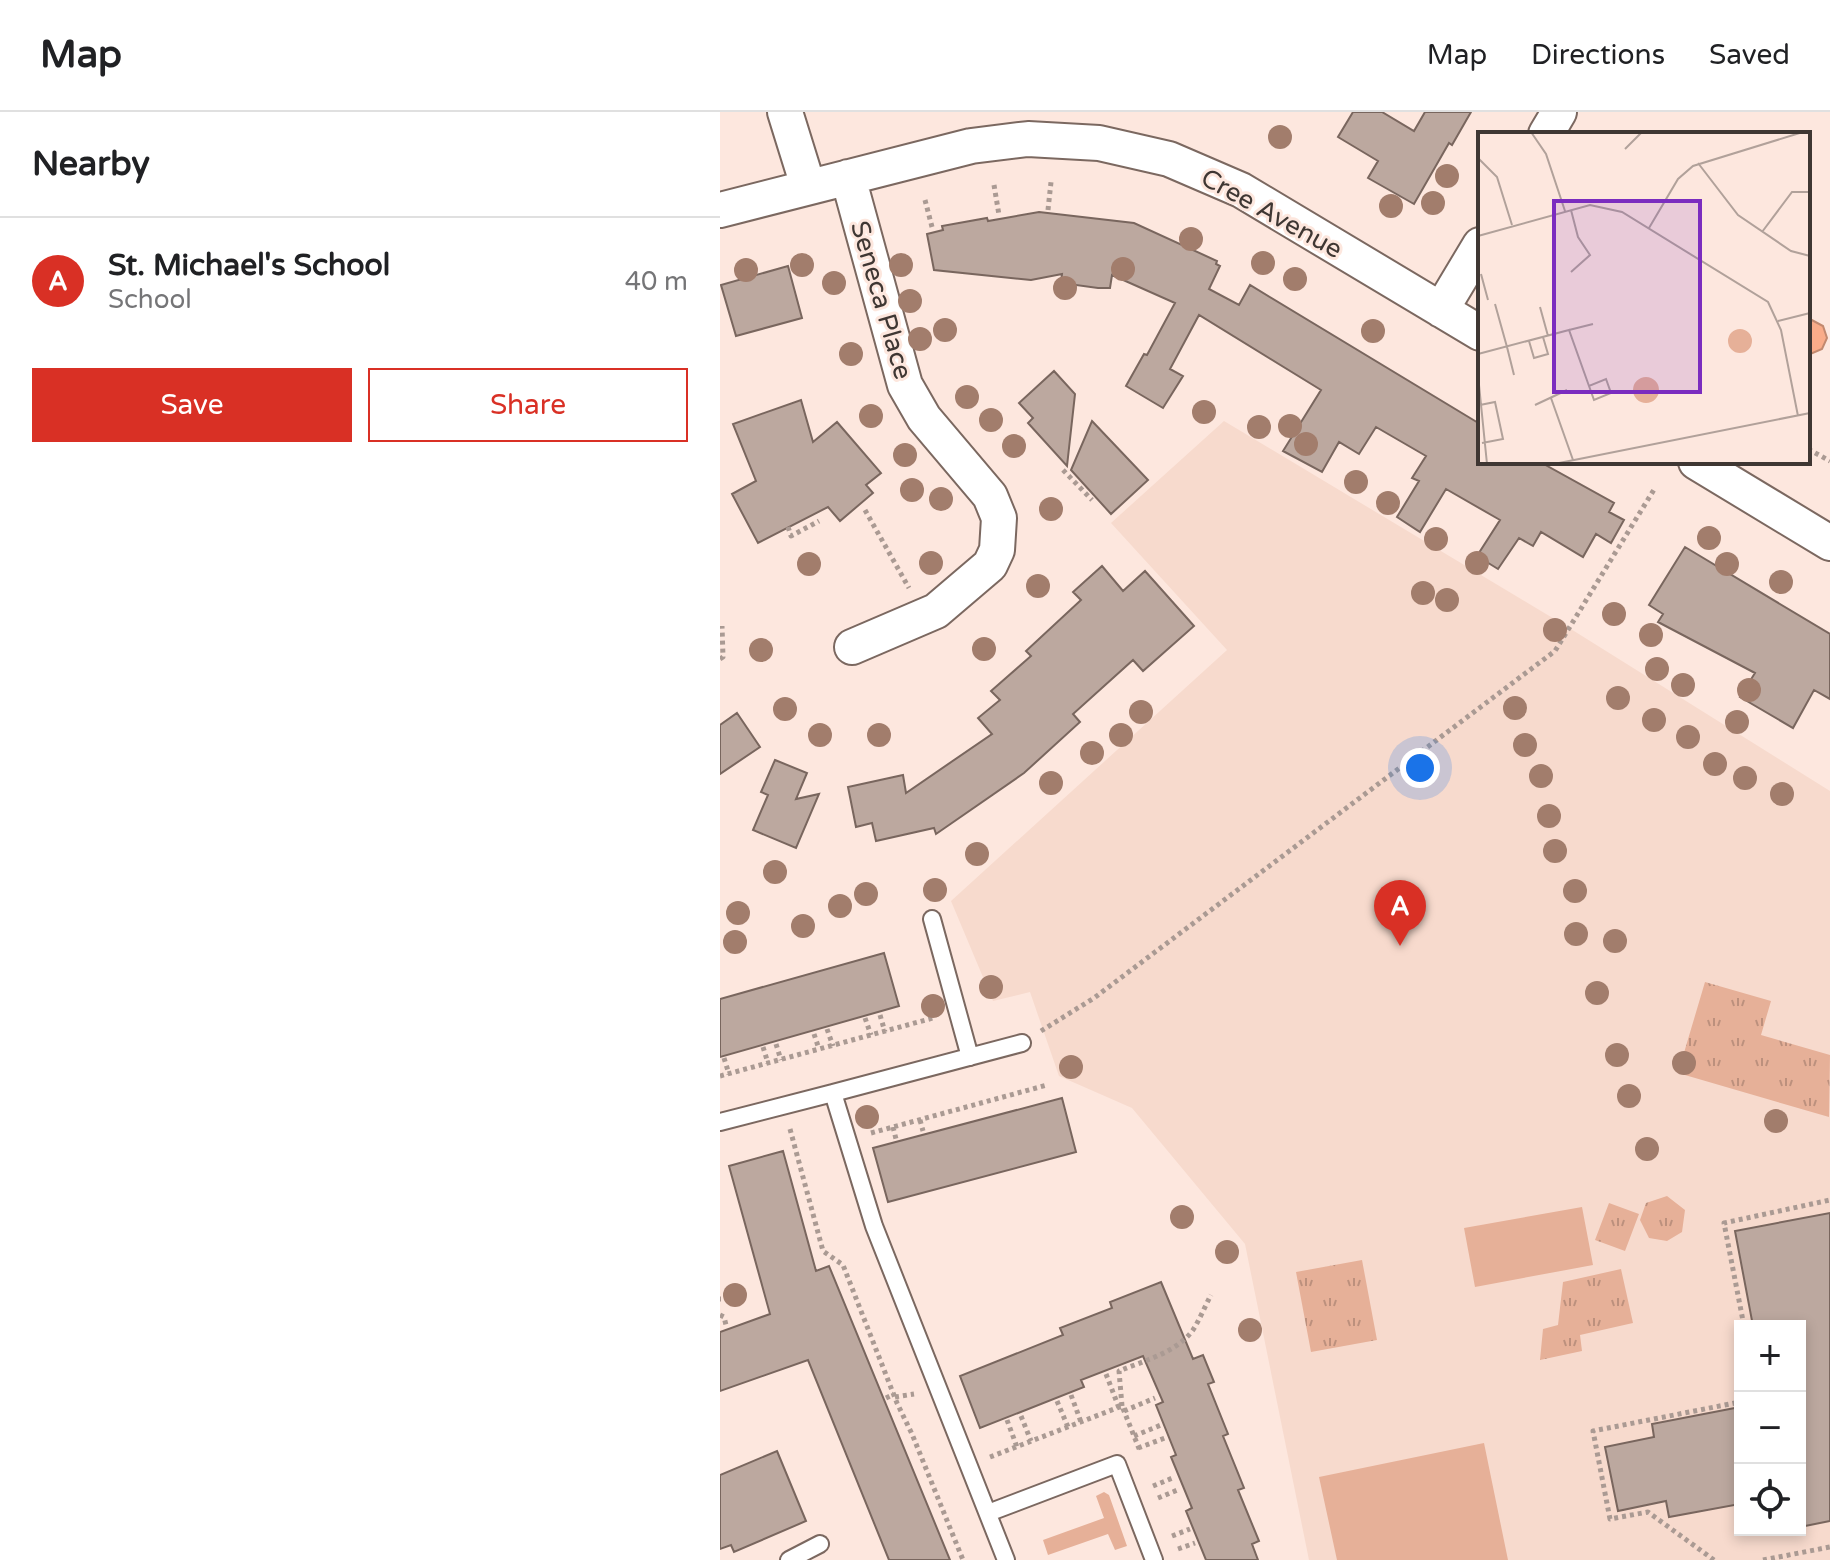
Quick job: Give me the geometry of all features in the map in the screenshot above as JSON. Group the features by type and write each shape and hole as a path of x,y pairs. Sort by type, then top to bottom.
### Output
{"street":[{"path":"785,112 808,186"},
{"path":"1547,132 1559,112"},
{"name":"Cree Avenue","path":"720,210 1000,141 1062,139 1138,150 1179,163 1241,190 1478,332"},
{"name":"Seneca Place","path":"848,177 905,385 924,418 990,496 999,518 997,550 990,565 936,611 852,647"},
{"path":"1441,310 1478,248"},
{"path":"1699,464 1830,543"}],"lane":[{"path":"932,919 970,1057"},
{"path":"720,1122 1022,1043"},
{"path":"833,1093 874,1226 1006,1560"},
{"path":"988,1513 1117,1464 1154,1560"},
{"path":"789,1560 820,1544"}],"path":[{"path":"1048,210 1051,182"},
{"path":"994,185 999,215"},
{"path":"925,200 932,227"},
{"path":"1810,450 1830,461"},
{"path":"1063,470 1092,500"},
{"path":"1022,1043 1094,998 1555,651 1655,488"},
{"path":"865,510 925,616"},
{"path":"788,527 791,536 819,521"},
{"path":"720,659 723,657 722,626"},
{"path":"720,1076 958,1012"},
{"path":"880,1015 885,1032"},
{"path":"865,1018 871,1035"},
{"path":"827,1029 833,1046"},
{"path":"814,1034 819,1049"},
{"path":"776,1044 781,1060"},
{"path":"763,1047 768,1063"},
{"path":"724,1058 729,1074"},
{"path":"846,1140 1047,1085"},
{"path":"1037,1088 1040,1098"},
{"path":"1025,1091 1027,1102"},
{"path":"986,1102 988,1112"},
{"path":"972,1106 974,1116"},
{"path":"934,1116 937,1126"},
{"path":"920,1120 923,1131"},
{"path":"789,1125 823,1251 843,1265 962,1560"},
{"path":"893,1127 896,1139"},
{"path":"791,1172 801,1170"},
{"path":"795,1186 805,1183"},
{"path":"1743,1320 1724,1223 1830,1200"},
{"path":"805,1224 815,1222"},
{"path":"810,1238 819,1236"},
{"path":"840,1285 849,1281"},
{"path":"844,1298 855,1294"},
{"path":"1122,1409 1119,1371 1169,1350 1193,1329 1211,1295"},
{"path":"720,1315 724,1317 726,1325"},
{"path":"860,1336 869,1332"},
{"path":"1165,1343 1169,1350"},
{"path":"865,1348 875,1345"},
{"path":"1153,1348 1156,1355"},
{"path":"1106,1374 1122,1409"},
{"path":"881,1385 889,1382"},
{"path":"886,1398 894,1394"},
{"path":"1071,1395 1081,1422"},
{"path":"1122,1409 1155,1398"},
{"path":"1057,1401 1068,1427"},
{"path":"1714,1560 1648,1512 1610,1519 1593,1431 1734,1403"},
{"path":"1021,1416 1031,1441"},
{"path":"1007,1420 1017,1447"},
{"path":"1134,1436 1161,1425"},
{"path":"1138,1448 1165,1438"},
{"path":"909,1451 918,1447"},
{"path":"913,1463 923,1460"},
{"path":"1153,1486 1175,1477"},
{"path":"1158,1498 1180,1489"},
{"path":"928,1501 937,1497"},
{"path":"933,1513 943,1509"},
{"path":"1172,1536 1190,1529"},
{"path":"1178,1549 1195,1543"},
{"path":"949,1550 958,1547"},
{"path":"1763,1560 1830,1547"}],"shaded area":[{"path":"1810,319 1823,326 1827,338 1822,349 1810,354"},
{"path":"1224,421 1566,626 1830,791 1830,1560 1309,1560 1245,1244 1132,1108 1059,1076 1030,992 993,1001 951,901 1227,650 1111,523"}],"green space":[{"path":"1705,982 1771,1001 1761,1035 1830,1055 1829,1117 1678,1073"},
{"path":"1667,1196 1685,1210 1682,1232 1667,1241 1649,1238 1640,1220 1646,1203"},
{"path":"1609,1203 1639,1214 1625,1251 1595,1240"},
{"path":"1582,1207 1593,1265 1475,1287 1464,1228"},
{"path":"1362,1260 1377,1340 1311,1352 1296,1272"},
{"path":"1621,1269 1633,1323 1580,1335 1582,1351 1540,1360 1543,1329 1558,1325 1563,1282"},
{"path":"1484,1443 1508,1560 1337,1560 1319,1477"},
{"path":"1104,1492 1109,1495 1127,1546 1115,1550 1108,1534 1048,1555 1043,1540 1104,1518 1096,1496"}],"building":[{"path":"1353,112 1382,112 1414,131 1425,112 1471,112 1414,204 1368,178 1378,161 1338,137"},
{"path":"1039,212 1134,223 1217,261 1216,264 1220,266 1209,289 1239,305 1250,285 1478,423 1478,464 1544,464 1614,503 1609,512 1624,520 1611,543 1596,534 1583,557 1541,532 1533,546 1519,538 1498,569 1477,556 1500,520 1446,489 1420,532 1397,517 1419,481 1412,478 1426,456 1376,427 1359,454 1339,442 1322,472 1283,451 1321,390 1199,315 1170,369 1183,376 1163,408 1126,386 1175,303 1112,275 1110,288 1098,288 1061,283 1062,274 1031,280 934,270 927,234 943,230 942,226 987,218 988,221"},
{"path":"788,266 802,318 736,336 721,285"},
{"path":"1054,371 1075,394 1067,466 1028,423 1033,418 1019,403"},
{"path":"801,400 813,442 837,422 881,473 866,485 873,493 840,521 828,507 758,543 732,494 756,481 733,424"},
{"path":"1092,421 1148,480 1111,514 1071,470"},
{"path":"1685,547 1830,634 1830,699 1814,690 1793,728 1740,697 1755,673 1658,622 1663,614 1649,605"},
{"path":"1102,566 1123,591 1145,571 1194,626 1143,671 1133,660 1073,714 1080,722 1024,773 936,834 934,828 876,841 872,823 856,827 848,787 903,775 906,793 992,734 978,718 1000,700 991,691 1031,656 1026,651 1081,600 1073,592"},
{"path":"737,713 760,747 720,774 720,725"},
{"path":"775,760 807,773 796,799 819,794 796,848 753,830 768,795 761,792"},
{"path":"884,953 899,1006 720,1057 720,999"},
{"path":"1062,1098 1076,1152 888,1202 873,1148"},
{"path":"783,1151 816,1271 829,1266 950,1560 889,1560 808,1360 720,1391 720,1332 770,1314 729,1166"},
{"path":"1830,1213 1830,1521 1806,1526 1806,1320 1752,1320 1735,1231"},
{"path":"1161,1282 1193,1359 1203,1355 1214,1382 1208,1384 1228,1434 1223,1436 1244,1488 1238,1490 1259,1541 1252,1544 1258,1560 1206,1560 1186,1511 1192,1508 1171,1457 1176,1455 1156,1405 1163,1402 1143,1356 1081,1380 1084,1387 980,1428 960,1376 1063,1335 1060,1328 1112,1308 1110,1302"},
{"path":"1734,1408 1734,1505 1669,1517 1666,1501 1618,1511 1605,1447 1654,1437 1652,1424"},
{"path":"777,1451 806,1521 734,1552 731,1545 720,1549 720,1475"}],"place":[{"name":"St. Michael's School","path":"1400,946"}]}
